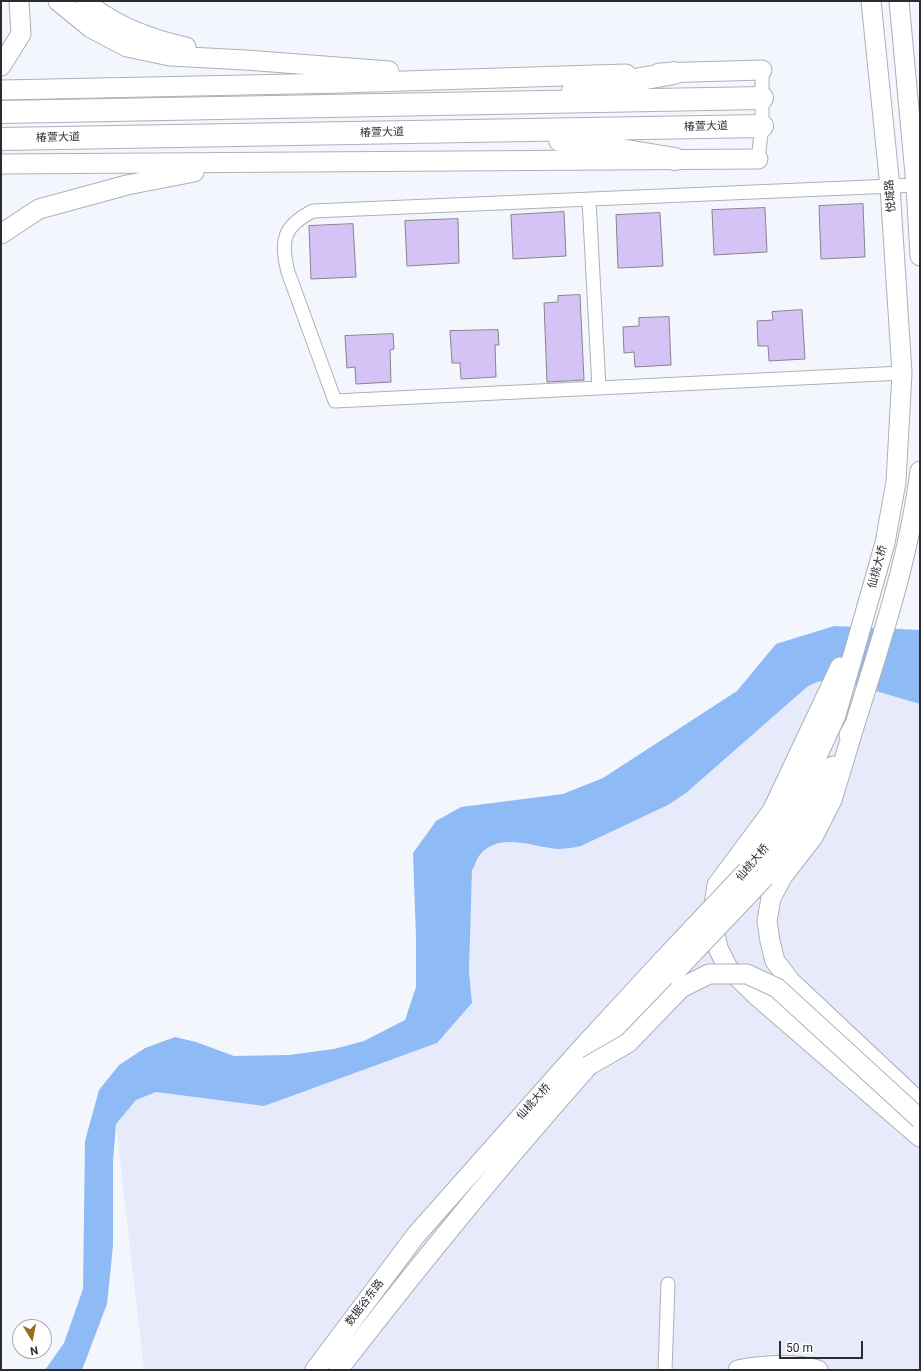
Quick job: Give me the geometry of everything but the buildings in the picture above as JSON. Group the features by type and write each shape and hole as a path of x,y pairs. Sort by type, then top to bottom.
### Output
{"highway":[{"path":"506,102 674,73"},
{"path":"1,112 762,98"},
{"name":"椿萱大道","path":"1,139 762,126"},
{"path":"507,131 675,159"}],"main road":[{"path":"1,66 21,34 19,1"},
{"path":"58,1 91,28 127,47 170,56 246,60 470,78"},
{"path":"85,1 95,10 131,31 167,43 246,60"},
{"name":"悦城路","path":"871,1 890,187 902,382"},
{"path":"899,1 916,185 920,256"},
{"path":"1,90 342,83 762,70"},
{"path":"1,164 758,159"},
{"path":"1,234 39,209 126,185 241,163"},
{"name":"仙桃大桥","path":"416,1235 580,1050 760,857 796,802 836,715 885,543 896,482 902,382"},
{"name":"仙桃大桥","path":"430,1252 530,1131 616,1033 765,877 811,809 856,724 907,545 919,491 920,472"},
{"path":"866,613 772,811 717,885 712,918 718,948 728,968 757,996 920,1136"},
{"path":"856,724 832,800 813,837 782,877 771,898 767,921 770,941 775,961 791,982 920,1103"},
{"path":"588,1066 628,1043 681,988 709,974 747,974 776,988 920,1119"},
{"name":"数据谷东路","path":"315,1370 416,1235"},
{"name":"数据谷东路","path":"338,1370 430,1252"},
{"path":"738,1370 752,1367 807,1366 818,1370"}],"street":[{"path":"758,159 762,126 762,70"},
{"path":"902,382 599,388 335,401 288,272 284,258 284,243 289,229 299,218 313,211 916,185"},
{"path":"589,200 599,388"},
{"path":"665,1370 668,1284"}],"shaded area":[{"path":"827,679 838,680 920,704 920,1370 144,1370 116,1124 136,1100 156,1092 264,1106 472,1003 469,971 472,870 479,856 492,845 506,841 556,849 569,849 581,846 668,805 686,793 807,687"}],"water":[{"path":"834,626 920,630 920,704 838,680 818,682 807,687 686,793 668,805 581,846 557,849 516,842 506,842 487,848 479,856 472,870 469,971 472,1003 437,1043 264,1106 156,1092 136,1100 116,1124 113,1161 113,1246 107,1304 82,1370 45,1370 64,1343 83,1289 85,1141 99,1090 119,1065 145,1048 175,1037 196,1042 234,1056 289,1055 334,1049 364,1041 405,1020 416,987 413,853 436,821 461,807 563,794 603,778 737,691 776,644"}]}
